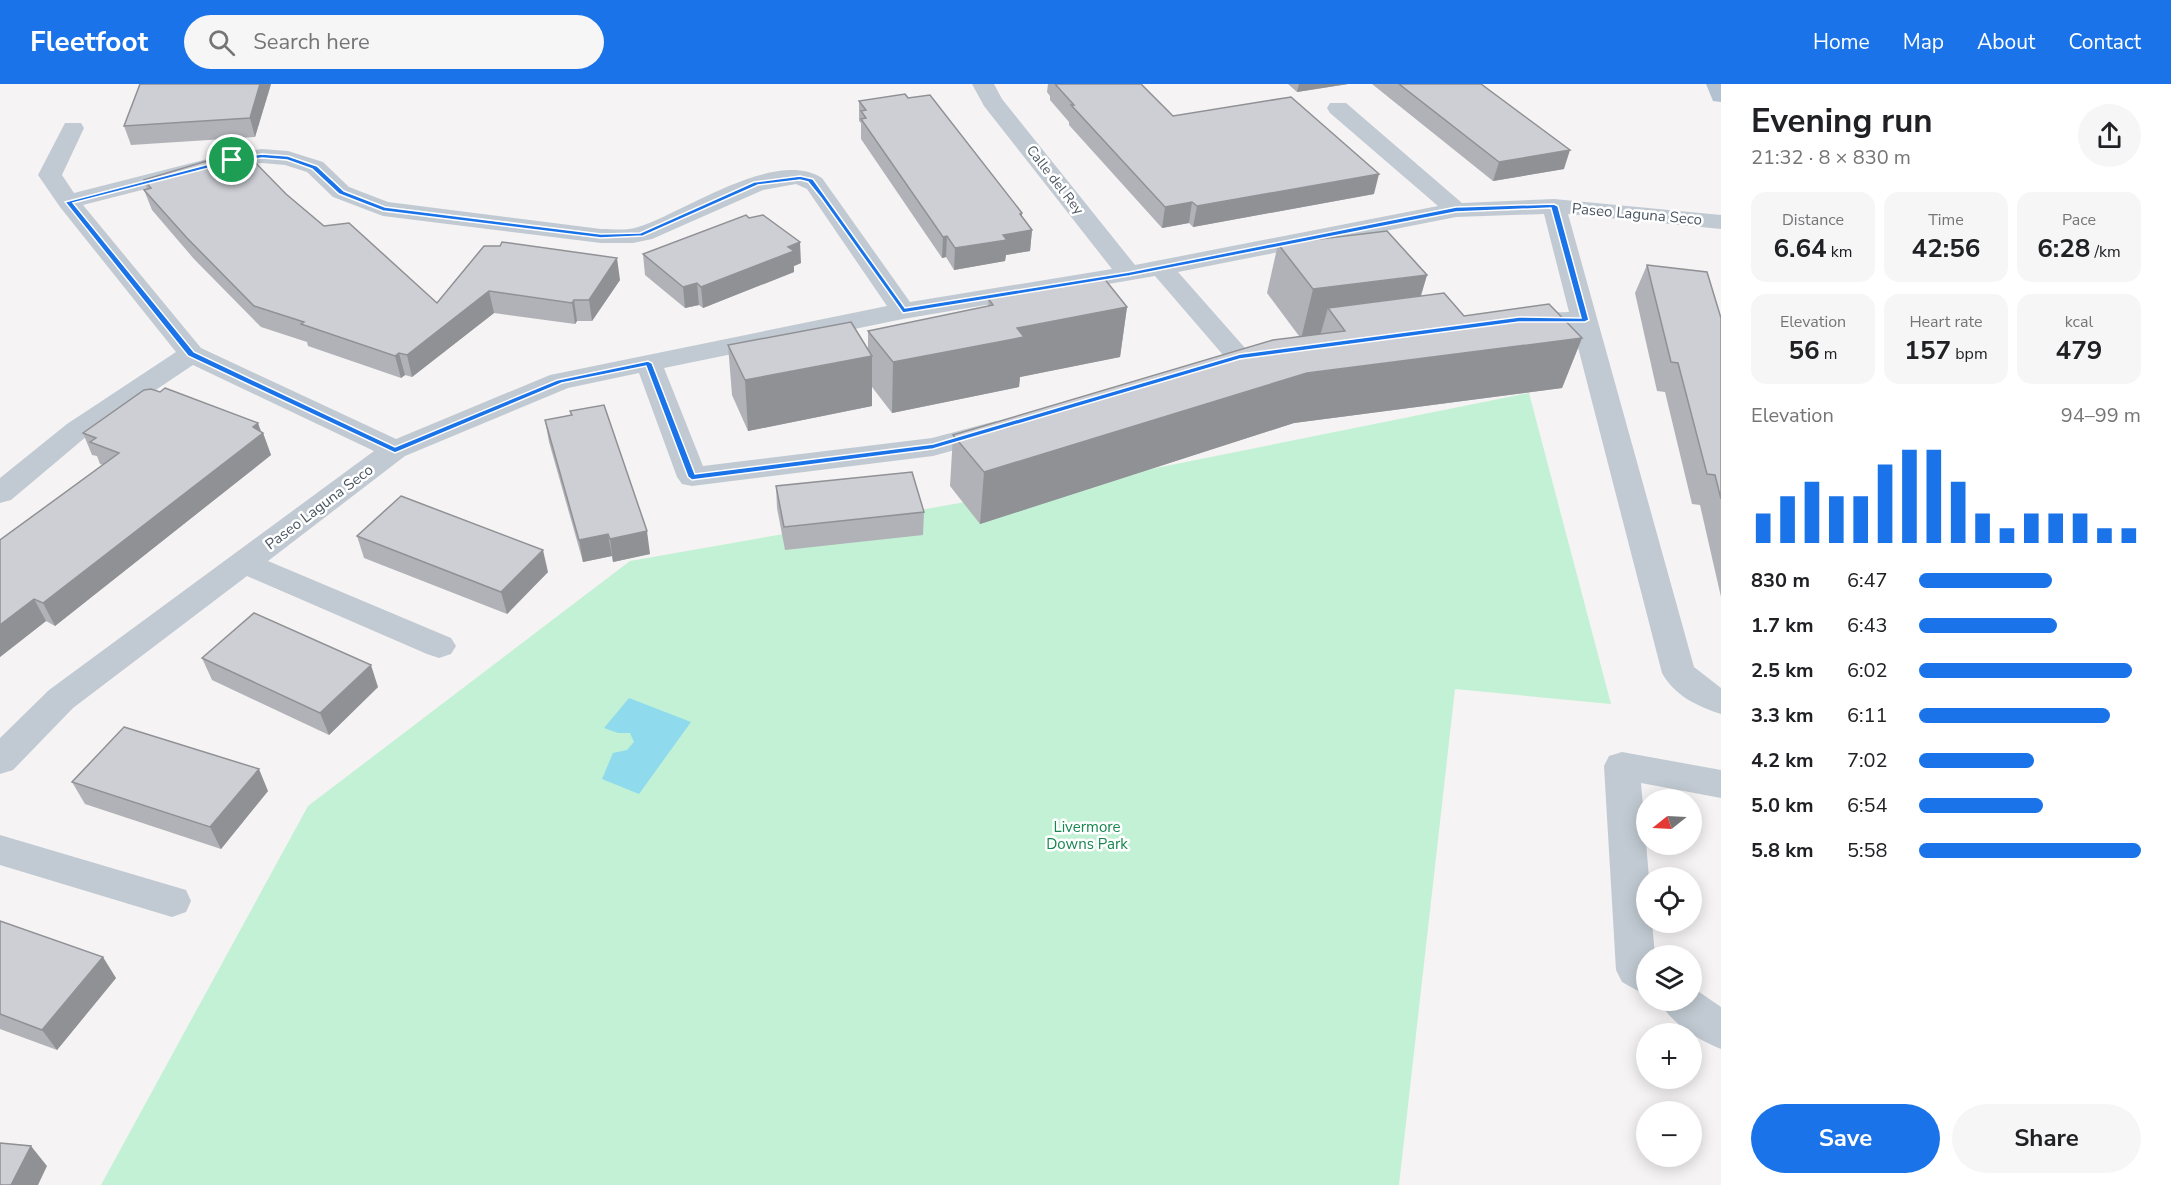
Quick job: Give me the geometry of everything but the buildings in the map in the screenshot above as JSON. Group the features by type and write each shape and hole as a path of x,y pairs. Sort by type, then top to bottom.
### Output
{"main road":[{"path":"1717,84 1721,96"}],"street":[{"name":"Calle del Rey","path":"983,84 992,101 1129,274"},
{"path":"1338,108 1456,210"},
{"path":"74,128 50,175 68,202 191,354 395,450"},
{"path":"68,202 223,162 262,156 288,158 315,167 341,192 383,209 616,236 641,235 756,183 800,178 811,181 823,196 903,311"},
{"name":"Paseo Laguna Seco","path":"0,760 61,699 395,450 560,381 903,311 1129,274 1456,210 1554,206 1721,222"},
{"path":"1554,206 1679,673 1704,695 1721,701"},
{"path":"1161,268 1240,358"},
{"path":"1496,323 1519,320 1585,320"},
{"path":"0,493 77,430 191,354"},
{"path":"648,363 692,477 933,447 1025,421"},
{"path":"244,563 439,646"},
{"path":"1636,970 1622,766 1721,784"},
{"path":"0,850 172,901"},
{"path":"1694,1011 1721,1030"}],"green space":[{"name":"Livermore Downs Park","path":"1529,393 1611,704 1455,689 1399,1185 101,1185 308,806 630,561 1136,472"}],"water":[{"path":"629,698 691,722 639,794 602,779 613,753 627,750 634,742 630,733 618,733 604,728"}],"route":[{"path":"262,156 288,158 315,167 341,192 383,209 601,236 641,235 756,183 800,178 811,181 823,196 903,311 1129,274 1456,210 1554,206 1585,320 1519,320 1240,357 933,447 692,477 648,363 560,381 395,450 372,437 191,354 68,202 232,160 262,156"}]}
